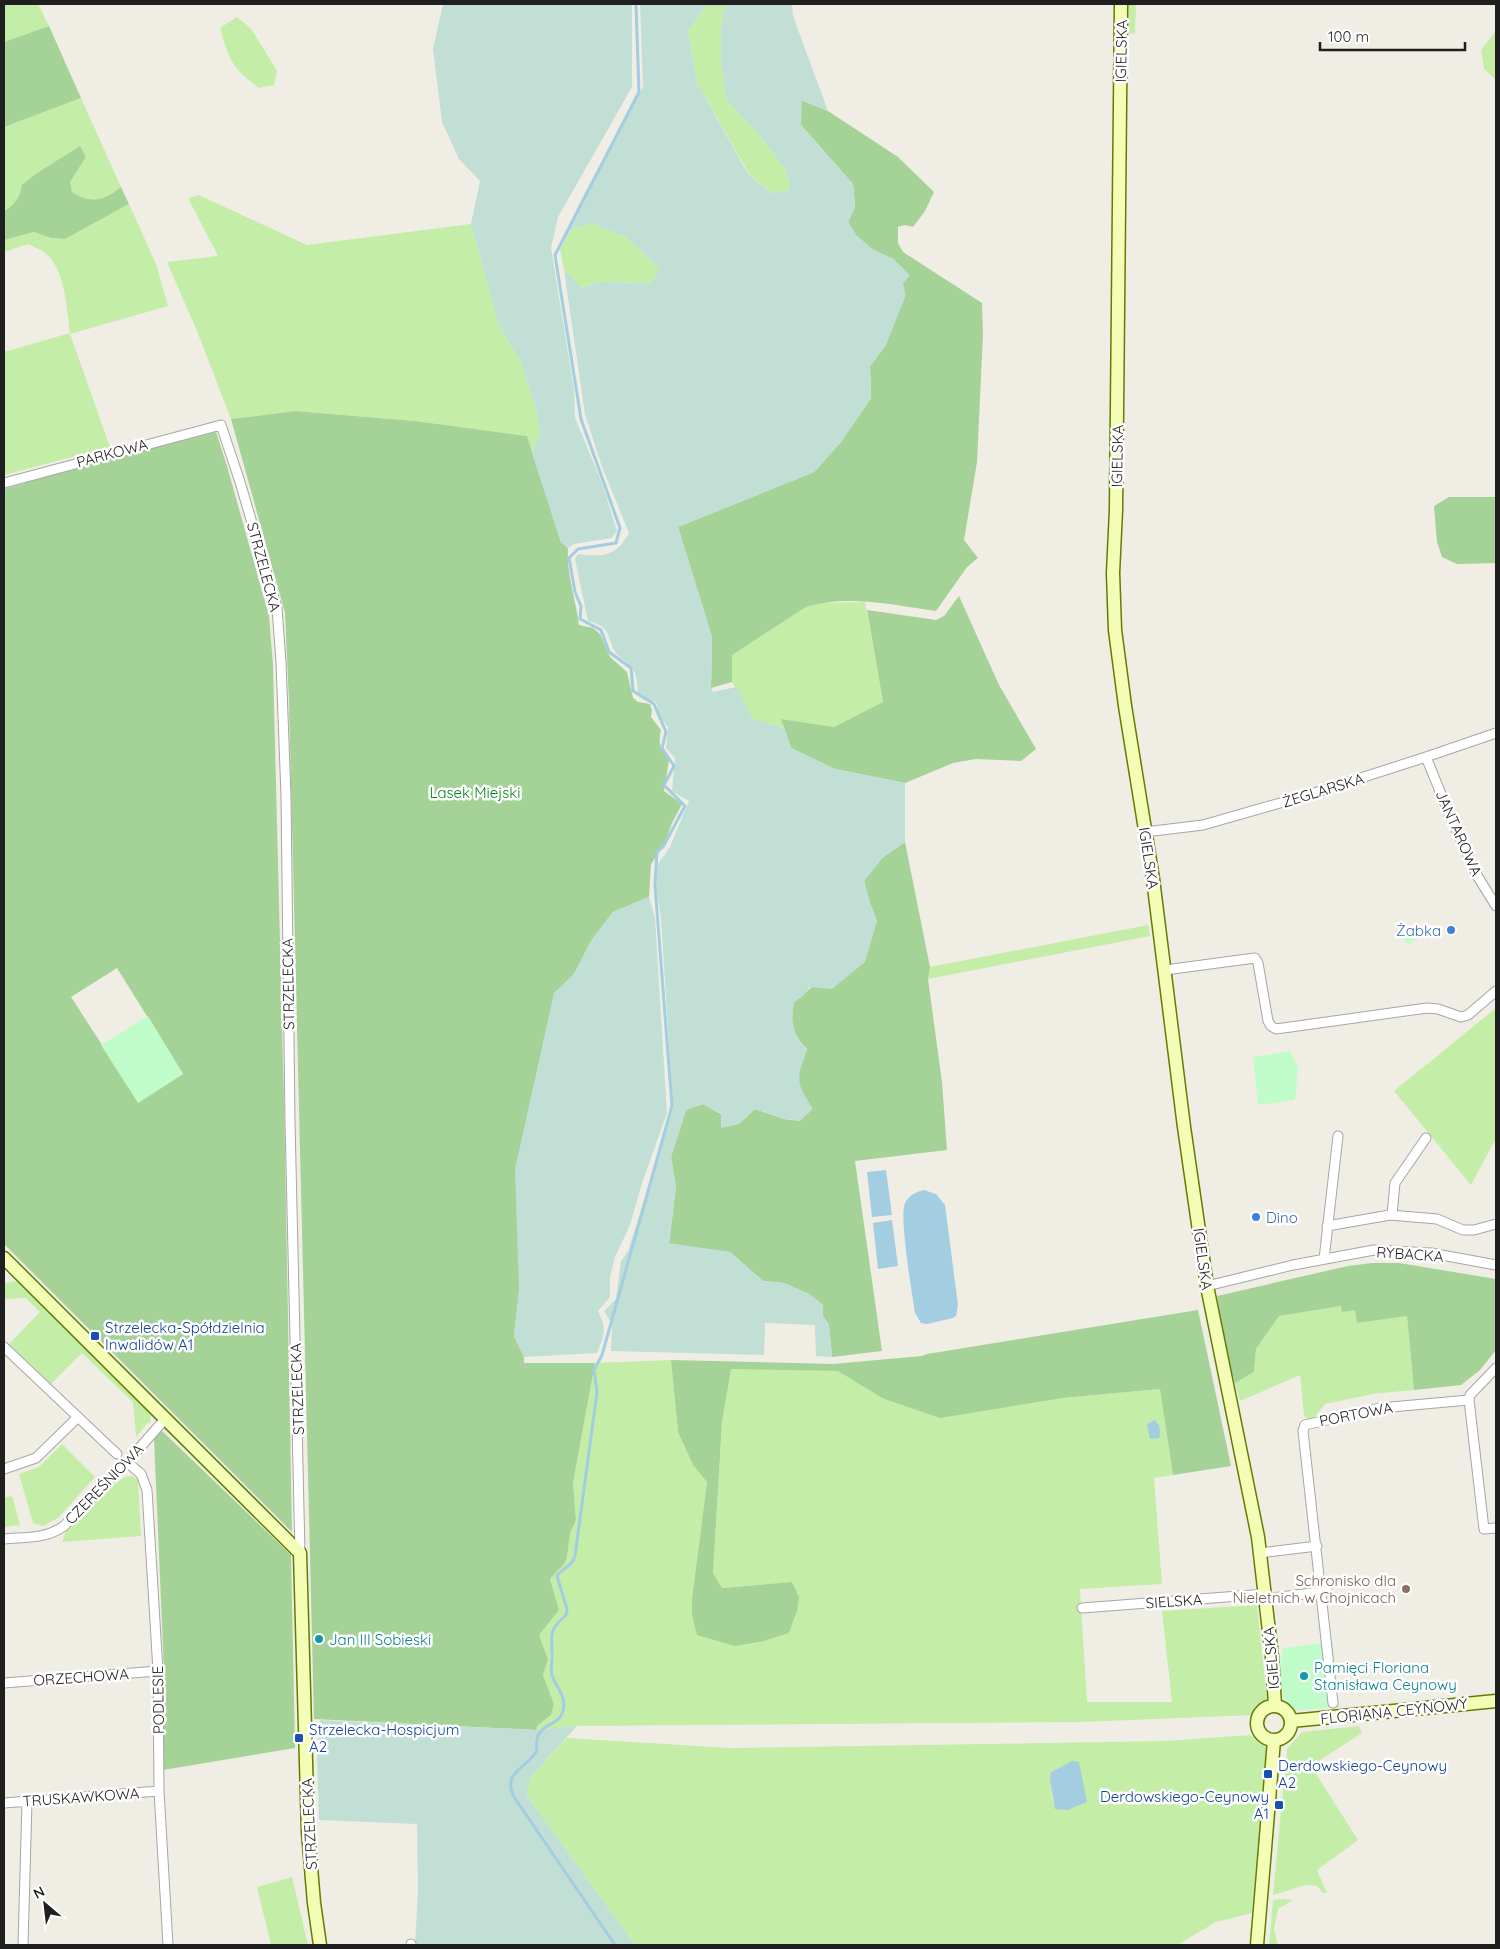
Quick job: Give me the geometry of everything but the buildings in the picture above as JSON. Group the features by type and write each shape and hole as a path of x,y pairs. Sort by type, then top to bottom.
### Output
{"street":[{"name":"IGIELSKA","path":"1121,4 1116,504 1113,573 1115,630 1165,970 1207,1286 1260,1553 1272,1657 1275,1705"},
{"name":"PARKOWA","path":"4,483 221,425"},
{"name":"STRZELECKA","path":"221,425 251,517 277,608 281,662 286,796 290,1122 300,1552 302,1569 305,1762 308,1832 314,1904 320,1945"},
{"name":"ŻEGLARSKA","path":"1145,832 1203,825 1308,795 1496,733"},
{"name":"JANTAROWA","path":"1426,757 1452,821 1478,877 1496,906"},
{"path":"1165,970 1255,958 1258,963 1268,1021 1276,1029 1427,1008 1438,1009 1461,1018 1496,991"},
{"path":"1324,1259 1338,1136"},
{"path":"1392,1215 1395,1183 1426,1138"},
{"path":"1327,1226 1392,1215 1437,1219 1463,1230 1474,1230 1496,1224"},
{"name":"RYBACKA","path":"1207,1286 1293,1265 1374,1250 1431,1253 1496,1264"},
{"path":"7,1267 166,1418 300,1552"},
{"path":"4,1347 117,1454"},
{"path":"1496,1368 1470,1395 1469,1400 1484,1529 1496,1528"},
{"name":"PORTOWA","path":"1333,1702 1325,1592 1317,1546 1303,1431 1305,1425 1380,1408 1469,1400"},
{"path":"4,1469 36,1458 78,1417"},
{"name":"CZEREŚNIOWA","path":"4,1539 45,1536 55,1532 73,1518 166,1418"},
{"name":"PODLESIE","path":"127,1462 141,1474 147,1490 158,1671 159,1791 168,1945"},
{"path":"1260,1553 1317,1546"},
{"path":"1265,1597 1325,1592"},
{"name":"SIELSKA","path":"1082,1608 1265,1597"},
{"name":"ORZECHOWA","path":"4,1683 158,1671"},
{"name":"FLORIANA CEYNOWY","path":"1291,1720 1496,1701"},
{"path":"1275,1705 1284,1708 1291,1720 1289,1732 1285,1736 1274,1740 1264,1738 1260,1734 1256,1722 1260,1712 1269,1706 1275,1705"},
{"path":"1257,1945 1274,1740"},
{"name":"TRUSKAWKOWA","path":"4,1803 159,1791"},
{"path":"23,1945 27,1801"}],"green space":[{"path":"4,4 38,4 49,26 4,42"},
{"path":"1127,4 1136,4 1135,33 1127,34"},
{"path":"706,6 725,6 721,29 721,62 726,99 760,136 786,170 791,190 772,193 749,174 697,83 688,31"},
{"path":"237,17 252,30 277,71 274,85 259,88 242,74 229,56 220,28"},
{"path":"49,26 81,98 4,127 4,42"},
{"path":"1496,31 1496,80 1484,69 1481,50"},
{"path":"81,98 121,187 103,198 97,199 85,198 72,192 70,182 86,157 80,146 37,173 12,207 4,211 4,127"},
{"path":"801,100 828,111 898,157 934,192 925,211 913,227 905,225 898,227 898,243 903,252 982,303 983,334 977,462 964,540 978,558 967,567 936,611 854,601 822,603 806,607 732,655 732,682 711,688 712,637 678,527 814,472 841,442 871,398 870,366 886,345 902,284 909,275 893,259 872,249 856,235 848,222 855,207 853,184 801,125"},
{"path":"80,146 86,157 70,182 72,192 85,198 97,199 115,192 121,187 129,204 65,239 51,238 34,232 4,240 4,211 16,201 22,185 37,173"},
{"path":"199,195 307,245 471,224 499,326 520,360 536,409 540,434 532,453 527,436 415,421 295,411 231,419 197,331 167,262 218,256 188,198"},
{"path":"129,204 156,264 168,306 70,334 110,447 4,475 4,352 70,333 64,290 52,260 43,252 28,244 4,252 4,240 34,232 51,238 65,239"},
{"path":"591,223 626,237 660,269 653,283 599,282 581,288 564,270 560,250 571,230"},
{"name":"Lasek Miejski","path":"295,411 415,421 527,436 561,542 568,548 570,577 579,625 593,628 600,634 610,657 627,672 633,698 638,702 650,704 652,710 651,717 661,730 660,746 669,760 664,791 682,804 663,847 651,864 649,897 613,912 591,941 574,974 554,994 514,1336 524,1357 524,1363 595,1363 573,1483 576,1520 570,1533 567,1557 564,1564 550,1579 559,1610 539,1635 548,1659 543,1675 554,1704 551,1715 538,1725 536,1730 314,1719 289,702 285,613 231,419"},
{"path":"216,432 269,616 273,665 284,1102 292,1532 4,1244 4,489 113,458","holes":["117,968 183,1074 139,1102 71,997"]},
{"path":"1449,497 1496,497 1496,563 1457,564 1442,557 1437,542 1434,506"},
{"path":"959,596 999,685 1036,749 1021,761 976,759 953,763 905,783 835,769 791,748 781,719 834,727 883,702 867,610 936,620 944,616"},
{"path":"865,602 883,702 834,727 781,719 784,728 753,719 732,682 732,655 806,607 818,603"},
{"path":"905,842 930,967 928,979 942,1082 947,1150 855,1161 882,1351 832,1357 829,1325 823,1316 823,1305 809,1294 784,1283 763,1281 730,1252 669,1244 676,1187 671,1157 686,1110 703,1104 721,1114 721,1127 739,1124 755,1109 784,1119 800,1121 799,1072 807,1049 798,1038 793,1027 794,1002 871,937 877,921 864,881 882,858"},
{"path":"1148,925 1150,936 928,979 930,967"},
{"path":"1410,928 1417,939 1409,944 1399,936"},
{"path":"1496,1008 1496,1138 1471,1185 1394,1091"},
{"path":"148,1016 183,1074 138,1103 101,1045"},
{"path":"1290,1051 1298,1068 1295,1100 1258,1105 1253,1057"},
{"path":"1372,1263 1399,1263 1496,1279 1496,1350 1480,1370 1461,1385 1414,1390 1407,1316 1357,1323 1355,1310 1342,1312 1341,1306 1279,1316 1256,1349 1254,1372 1235,1383 1223,1339 1217,1296 1348,1266"},
{"path":"15,1281 25,1286 151,1413 150,1424 148,1422 136,1437 133,1402 82,1353 51,1384 9,1344 40,1312 26,1298 6,1299 4,1301 4,1284"},
{"path":"1341,1306 1355,1310 1357,1323 1407,1316 1414,1390 1373,1394 1325,1404 1315,1417 1307,1419 1304,1415 1300,1375 1240,1401 1235,1383 1254,1372 1256,1349 1279,1316"},
{"path":"1198,1310 1231,1466 1173,1475 1160,1389 1062,1398 940,1418 882,1398 838,1371 731,1369 722,1422 713,1573 722,1588 792,1582 799,1597 797,1611 789,1633 764,1641 735,1646 697,1635 692,1615 692,1599 707,1482 693,1465 678,1432 671,1360 833,1364 922,1356"},
{"path":"671,1360 678,1432 693,1465 707,1482 692,1599 764,1641 789,1633 797,1611 792,1582 722,1588 713,1573 722,1422 731,1368 838,1371 882,1398 1062,1398 1160,1389 1173,1475 1154,1478 1162,1584 1080,1589 1087,1702 1172,1702 1162,1611 1257,1605 1267,1700 1254,1715 1081,1722 577,1726 536,1730 538,1725 551,1715 554,1704 543,1675 548,1659 539,1635 559,1610 550,1579 564,1564 567,1557 570,1533 576,1520 573,1483 595,1363"},
{"path":"162,1431 291,1555 295,1748 163,1770 164,1671 154,1438"},
{"path":"62,1444 95,1477 58,1518 43,1526 33,1523 19,1474 39,1467"},
{"path":"132,1476 138,1480 141,1536 62,1542 66,1531 109,1489 124,1477"},
{"path":"12,1496 20,1525 4,1527 4,1498"},
{"path":"1333,1642 1339,1707 1290,1711 1280,1680 1280,1663 1283,1648"},
{"path":"1359,1726 1362,1733 1311,1766 1358,1840 1317,1870 1327,1893 1323,1893 1317,1886 1305,1885 1273,1895 1287,1749 1302,1732"},
{"path":"1250,1735 1266,1747 1252,1913 1216,1922 1177,1945 635,1945 527,1796 530,1778 567,1738 730,1748 1166,1741","holes":["1072,1761 1053,1803 1050,1781 1051,1772"]},
{"path":"292,1877 308,1945 271,1945 257,1887"},
{"path":"1273,1900 1293,1900 1278,1909 1274,1929 1278,1945 1269,1945"}],"shaded area":[{"path":"443,4 632,4 632,87 558,217 551,248 574,389 575,418 602,483 617,531 611,538 574,544 568,548 561,542 532,453 540,434 536,409 520,360 499,326 471,224 480,181 459,159 442,122 433,49"},
{"path":"640,4 792,4 793,16 828,111 802,100 801,125 853,184 855,207 848,222 856,235 872,249 893,259 910,275 903,284 906,295 886,345 870,366 871,398 841,442 814,472 678,527 712,637 711,687 713,692 736,687 753,719 784,728 791,748 835,769 905,783 905,842 882,858 864,881 877,921 865,962 832,989 810,987 802,997 794,1002 793,1028 807,1049 799,1074 800,1086 813,1109 800,1121 785,1119 755,1109 739,1124 721,1128 721,1113 702,1104 686,1110 671,1157 676,1187 669,1243 730,1252 763,1281 784,1283 809,1294 823,1305 823,1316 829,1325 832,1357 816,1356 815,1325 765,1323 764,1355 611,1351 612,1324 604,1311 616,1299 621,1261 628,1251 673,1109 661,919 656,887 658,864 670,847 689,801 672,791 675,758 666,748 668,727 657,714 656,702 639,694 633,669 613,649 606,631 597,624 588,621 575,559 578,554 608,554 619,547 629,533 601,464 585,414 564,270 582,288 599,282 652,283 660,269 626,237 591,223 571,230 560,250 579,204 643,87","holes":["706,6 725,6 721,29 721,62 726,99 760,136 786,170 791,190 772,193 748,174 697,83 688,31"]},
{"path":"649,897 655,918 667,1113 642,1183 630,1225 615,1257 610,1277 610,1297 598,1311 603,1323 604,1332 597,1353 524,1357 514,1336 519,1290 515,1169 554,993 574,974 591,941 613,912"},
{"path":"886,1170 892,1215 872,1217 867,1172"},
{"path":"924,1190 936,1194 945,1205 958,1305 956,1316 953,1318 927,1324 921,1323 915,1313 904,1224 905,1203 913,1194"},
{"path":"892,1220 898,1266 878,1269 873,1223"},
{"path":"1155,1420 1160,1428 1159,1438 1150,1439 1147,1424"},
{"path":"320,1720 536,1730 577,1726 530,1778 527,1796 635,1945 415,1945 418,1891 417,1824 319,1820 317,1752"},
{"path":"1072,1761 1079,1762 1087,1802 1067,1810 1055,1809 1050,1781 1051,1772"}],"waterway":[{"path":"602,1355 672,1106 655,885 657,851 663,847 685,806 664,785 674,766 662,748 666,732 654,704 633,691 631,668 609,652 601,630 580,619 581,606 575,592 569,558 578,549 616,543 620,528 581,419 555,255 639,92 636,4"},
{"path":"601,1357 594,1370 597,1392 575,1556 572,1563 557,1576 567,1609 566,1615 553,1631 551,1671 564,1701 563,1711 559,1719 542,1730 537,1738 536,1752 516,1772 511,1782 511,1789 514,1797 615,1945"}],"place":[{"name":"Żabka","path":"1451,930"},
{"name":"Dino","path":"1256,1217"},
{"name":"Strzelecka-Spółdzielnia Inwalidów A1","path":"95,1336"},
{"name":"Schronisko dla Nieletnich w Chojnicach","path":"1406,1589"},
{"name":"Jan III Sobieski","path":"319,1639"},
{"name":"Pamięci Floriana Stanisława Ceynowy","path":"1304,1676"},
{"name":"Strzelecka-Hospicjum A2","path":"299,1738"},
{"name":"Derdowskiego-Ceynowy A2","path":"1268,1774"},
{"name":"Derdowskiego-Ceynowy A1","path":"1279,1805"}]}
